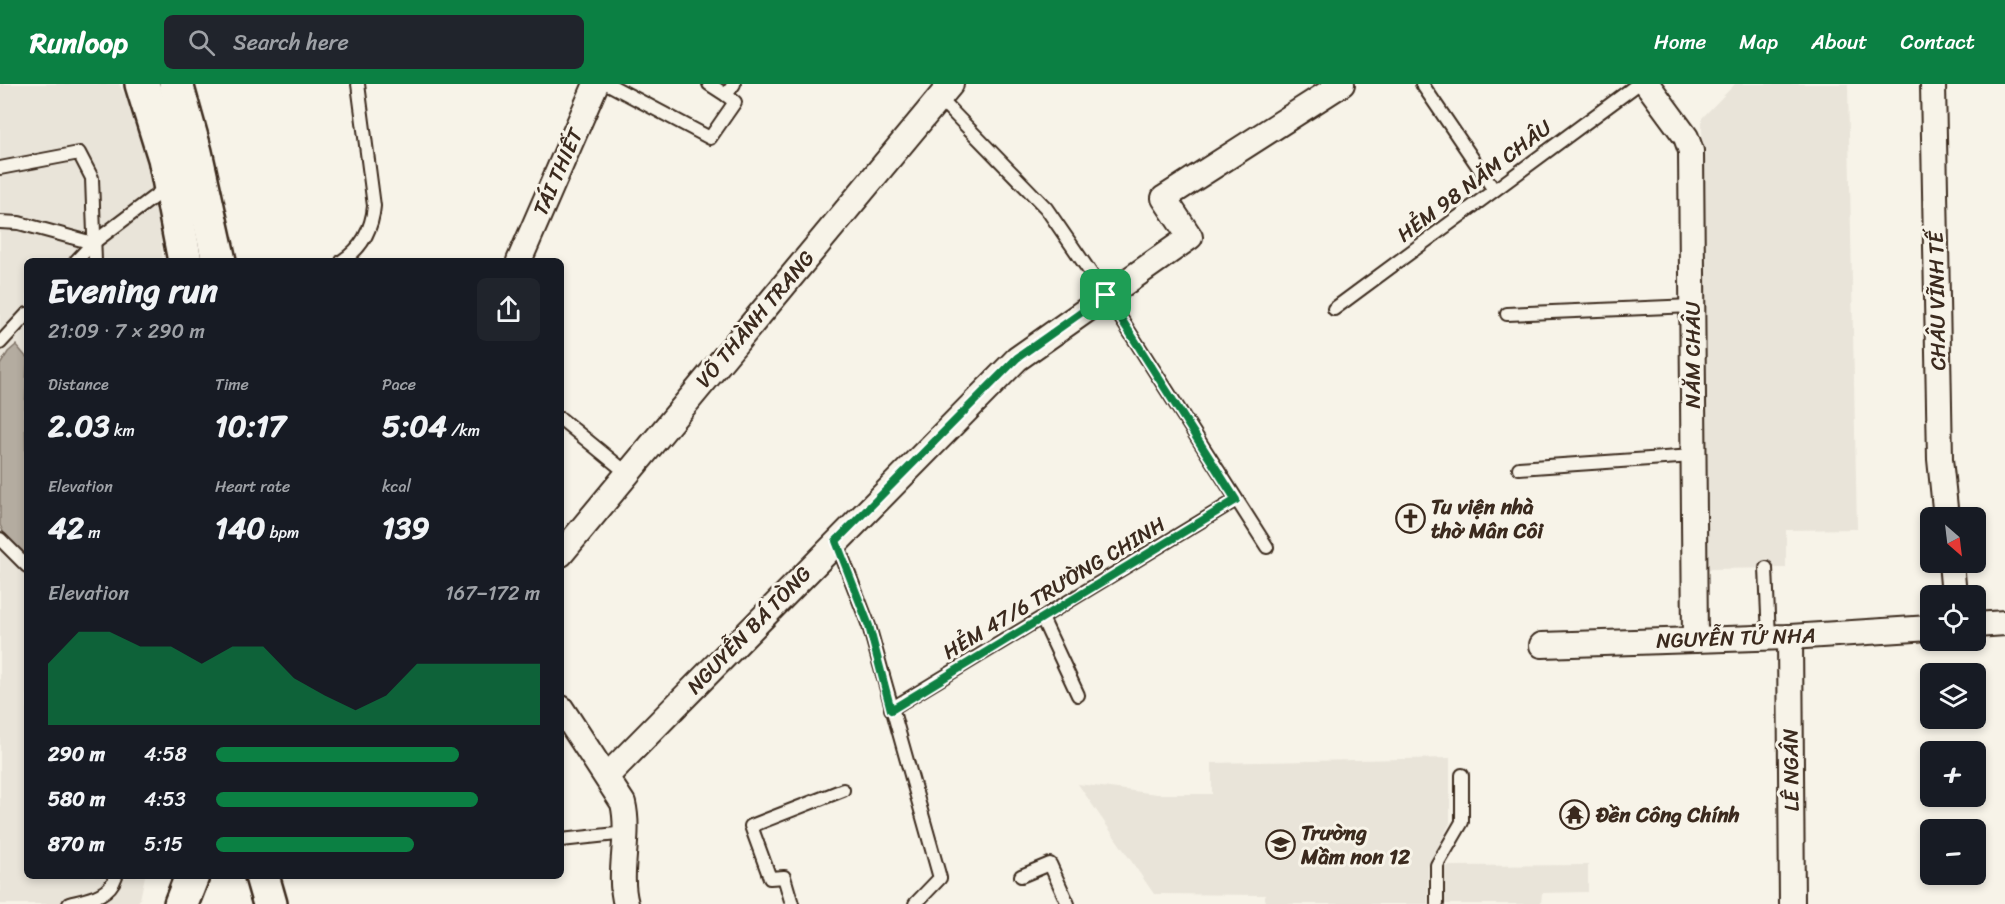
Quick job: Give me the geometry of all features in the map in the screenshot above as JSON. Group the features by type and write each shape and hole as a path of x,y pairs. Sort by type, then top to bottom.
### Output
{"main road":[{"path":"142,84 165,158 183,258"},
{"path":"176,84 195,152 218,258"},
{"path":"181,904 191,879"},
{"path":"198,879 198,904"},
{"path":"254,904 255,879"},
{"path":"263,879 270,904"}],"street":[{"name":"TÁI THIẾT","path":"520,258 596,84"},
{"name":"NĂM CHÂU","path":"1647,84 1686,137 1691,150 1695,640"},
{"name":"CHÂU VĨNH TẾ","path":"1933,84 1940,459 1945,507"},
{"name":"NGUYỄN BÁ TÒNG","path":"607,776 1017,358 1190,237 1164,198 1332,87"},
{"name":"VÕ THÀNH TRANG","path":"564,550 945,91"},
{"path":"1986,625 2005,623"},
{"name":"NGUYỄN TỬ NHA","path":"1542,645 1779,637 1920,629"},
{"name":"LÊ NGÂN","path":"1779,637 1792,904"},
{"path":"564,712 623,803 626,833 622,889 626,904"}],"lane":[{"path":"346,258 363,241 371,224 374,206 358,84"},
{"path":"608,84 710,138 735,102 710,84"},
{"path":"726,95 734,84"},
{"path":"1422,84 1494,190"},
{"name":"HẺM 98 NĂM CHÂU","path":"1335,309 1638,84"},
{"path":"945,91 1046,208 1106,295 1267,547"},
{"path":"0,168 79,153 92,178 95,258"},
{"path":"79,258 93,243 170,184"},
{"path":"0,222 19,223 93,243"},
{"path":"1507,314 1692,306"},
{"path":"0,343 24,317"},
{"path":"564,421 627,473"},
{"path":"1519,468 1694,456"},
{"name":"HẺM 47/6 TRƯỜNG CHINH","path":"891,710 1236,500"},
{"path":"0,539 24,563"},
{"path":"836,541 869,626 940,878 915,904"},
{"path":"1766,568 1779,637"},
{"path":"1042,618 1078,695"},
{"path":"1437,904 1437,864 1462,822 1462,775"},
{"path":"792,904 784,877 770,878 751,826 843,790"},
{"path":"564,840 626,833"},
{"path":"1021,876 1050,864 1068,904"},
{"path":"69,904 98,896 110,890 115,879"}],"shaded area":[{"path":"0,84 119,84 140,124 152,165 163,258 24,258 24,879 144,879 137,904 0,904"},
{"path":"1735,84 1848,84 1857,529 1786,530 1786,568 1707,569 1702,118"},
{"path":"16,345 24,354 24,556 7,540 0,525 0,365 8,352"},
{"name":"Trường Mầm non 12","path":"1450,758 1450,823 1428,867 1428,904 1265,904 1265,895 1154,894 1078,784 1157,794 1212,794 1212,763"},
{"path":"1588,865 1588,892 1542,893 1541,904 1445,904 1445,866"}],"place":[{"name":"Tu viện nhà thờ Mân Côi","path":"1410,519"},
{"name":"Đền Công Chính","path":"1575,815"},
{"name":"Trường Mầm non 12","path":"1280,845"}],"route":[{"path":"1106,295 1236,500 891,710 869,626 836,541 1017,358 1106,295"}]}
